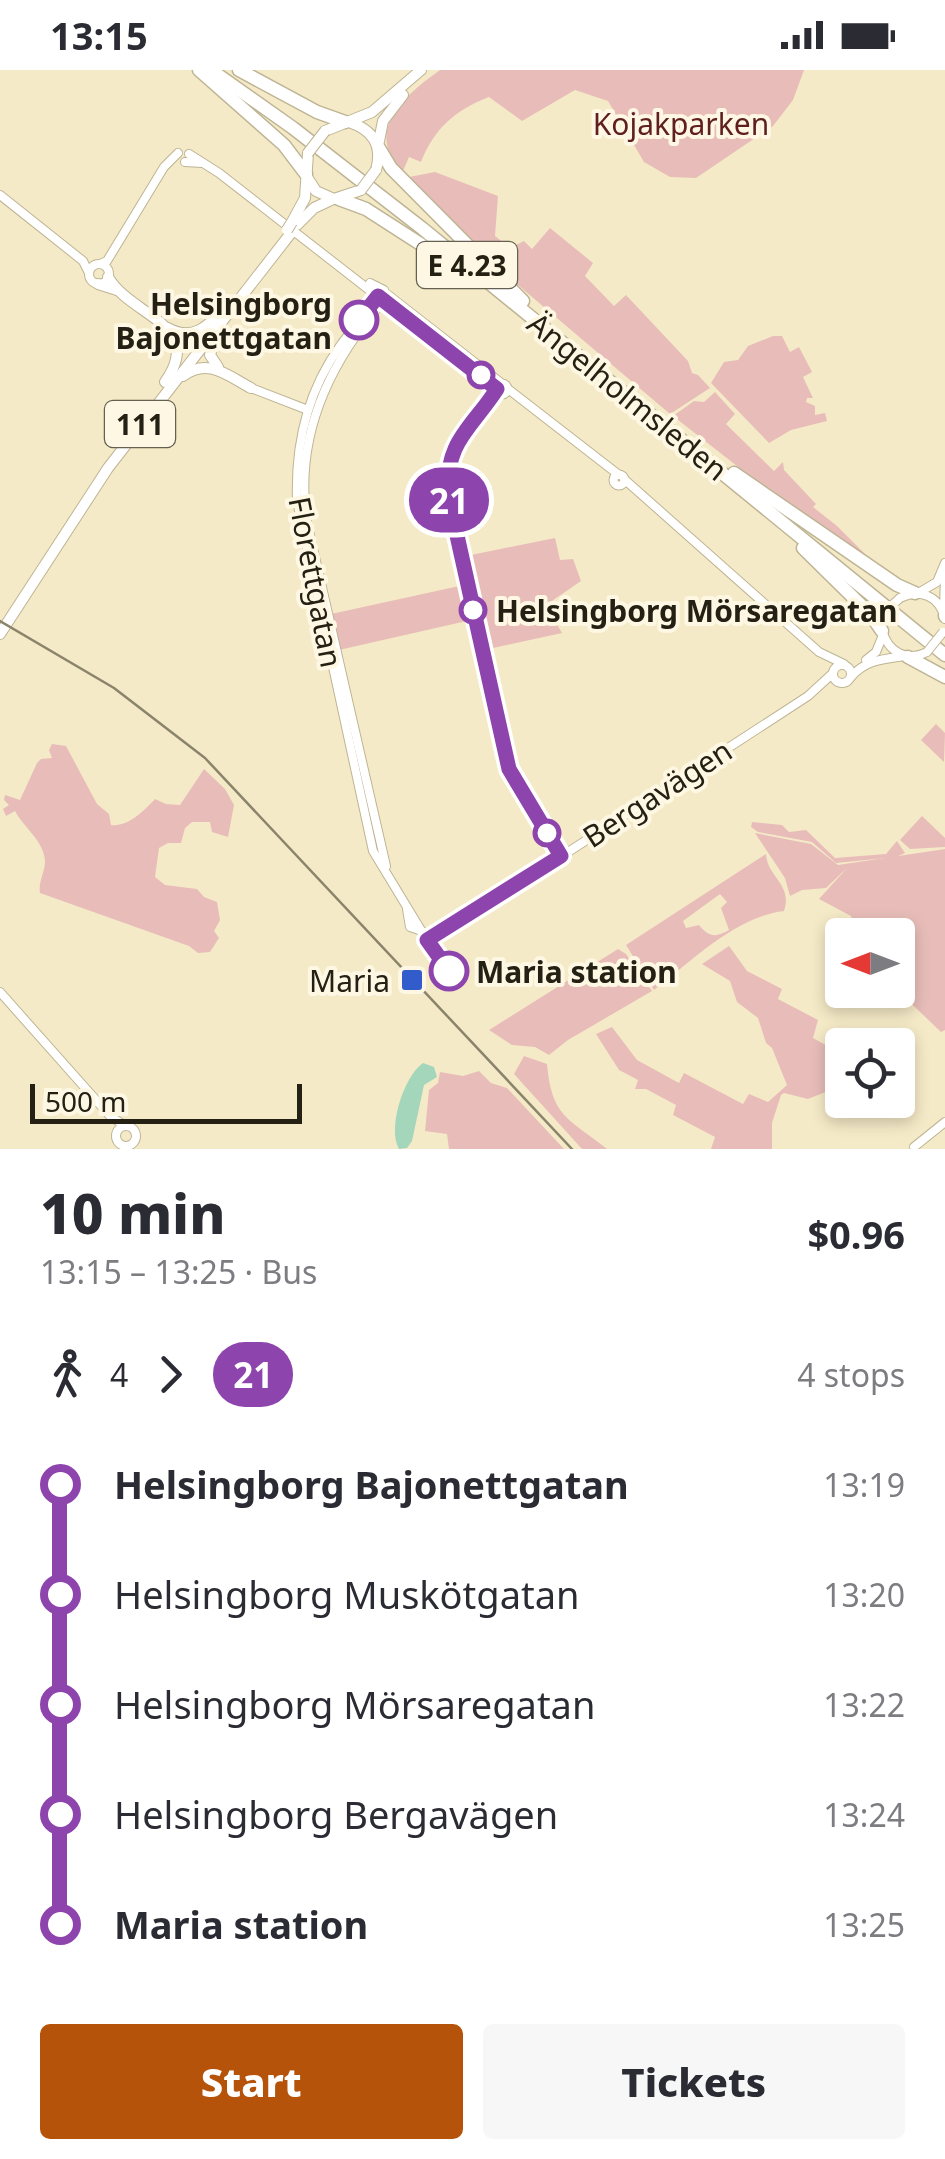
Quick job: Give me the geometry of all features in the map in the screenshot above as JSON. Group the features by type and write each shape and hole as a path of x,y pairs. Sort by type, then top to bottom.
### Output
{"highway":[{"path":"199,70 284,145 306,175"},
{"name":"Ängelholmsleden","path":"211,70 340,164 945,655"},
{"name":"Ängelholmsleden","path":"225,70 363,172 734,473 945,624"},
{"path":"240,70 317,112 346,122"},
{"path":"378,147 394,172 523,300"},
{"path":"337,199 366,210 454,264 556,337"},
{"path":"734,473 896,586 916,593"},
{"path":"748,494 883,629"},
{"path":"906,656 945,676"}],"main road":[{"name":"111","path":"0,634 69,524 292,228 303,203 308,153 325,131 372,112 425,71"},
{"name":"111","path":"0,626 65,522 229,303 292,228 314,208 361,190 376,170 383,121 425,71"},
{"path":"346,122 367,130 378,147"},
{"path":"306,175 316,192 337,199"},
{"path":"105,279 180,334 193,334 206,327 229,303"},
{"path":"222,372 211,358 211,346 242,294"},
{"path":"148,407 177,359 176,340 163,325"},
{"path":"161,398 192,369 207,366 252,388"}],"street":[{"path":"89,273 107,260 160,175 183,157 206,164 619,480 819,652 845,665 851,677"},
{"path":"0,195 80,259 92,282 105,279"},
{"path":"105,279 116,246"},
{"path":"80,259 107,268 105,279"},
{"name":"Florettgatan","path":"382,296 328,364 311,412 305,460 306,516 382,856 417,927"},
{"path":"252,388 311,412"},
{"path":"619,480 828,664 834,676 846,682 859,668 874,661 927,652 945,624 945,574"},
{"path":"834,676 838,665 870,658 876,652 890,608 900,598 934,584 945,563"},
{"path":"916,593 932,598 945,624"},
{"path":"883,629 892,649 906,656"},
{"name":"Bergavägen","path":"417,927 447,928 834,676"},
{"path":"0,992 111,1116 136,1135 124,1147 111,1116"},
{"path":"915,1149 945,1125"},
{"path":"116,1132 126,1126"}],"green space":[{"name":"Kojakparken","path":"440,70 804,70 793,100 773,126 696,178 670,177 644,162 608,101 575,90 522,121 489,97 477,102 439,130 421,162 409,157 403,171 391,156 387,128 402,102"},
{"path":"435,172 498,196 495,236 510,248 524,241 532,249 550,228 593,263 585,276 614,306 626,295 688,361 692,373 710,388 670,414 518,285 409,177"},
{"path":"782,336 790,352 799,347 812,372 803,377 813,398 806,402 815,406 815,415 825,413 827,421 791,430 769,443 711,383 724,362 738,360 748,346"},
{"path":"715,392 735,414 726,424 774,471 783,462 784,470 816,504 813,507 870,559 760,484 673,416 694,401 704,402"},
{"path":"555,538 560,560 573,559 581,581 546,605 562,633 493,648 471,555"},
{"path":"464,585 471,620 339,650 331,614"},
{"path":"936,724 945,733 944,762 921,740"},
{"path":"52,744 66,746 97,804 109,814 111,825 129,821 155,799 180,805 204,769 225,789 234,805 228,837 212,832 210,822 192,822 185,828 181,843 159,848 155,877 165,885 197,889 217,902 220,920 214,931 219,938 210,952 198,953 189,946 40,893 45,861 41,847 15,811 6,816 3,809 9,805 5,795 20,800 37,763 52,758"},
{"path":"922,816 945,838 945,847 910,849 900,840"},
{"path":"752,822 782,825 789,832 806,830 835,858 886,854 897,841 905,853 836,863 812,842 758,832 751,827"},
{"path":"755,833 811,844 838,865 945,849 945,1030 941,1032 915,1007 915,918 852,918 819,899 847,868 826,888 802,890 790,896 785,878"},
{"path":"766,854 770,869 783,887 784,911 731,931 654,990 626,945","holes":["720,894 727,902 721,908 729,930 712,935 699,925 686,928 683,921"]},
{"path":"729,946 747,971 782,989 778,999 818,1020 813,1038 825,1045 825,1092 808,1099 781,1095 772,1123 772,1149 711,1149 715,1137 673,1115 676,1105 646,1089 635,1089 638,1080 619,1070 596,1034 612,1027 637,1060 679,1083 684,1073 743,1104 749,1094 768,1102 787,1085 758,1018 737,1002 730,981 702,964"},
{"path":"618,949 626,954 652,991 549,1055 535,1047 512,1045 489,1030"},
{"path":"524,1056 547,1064 558,1106 607,1149 582,1149 514,1074"},
{"path":"479,1071 491,1083 507,1088 564,1149 449,1149 447,1134 425,1131 429,1090 438,1083 440,1072 463,1076"}],"shaded area":[{"path":"423,1063 434,1067 437,1077 424,1085 412,1141 407,1148 399,1149 395,1129 399,1103"}],"railway":[{"path":"0,621 114,688 205,758 572,1149"}],"bus line":[{"name":"21","path":"359,320 378,296 497,389 455,444 448,466 448,495 509,769 561,856 427,940 449,971"}],"place":[{"name":"Helsingborg Bajonettgatan","path":"359,320"},
{"name":"Helsingborg Mörsaregatan","path":"473,610"},
{"name":"Maria station","path":"449,971"},
{"name":"Maria","path":"412,980"}]}
